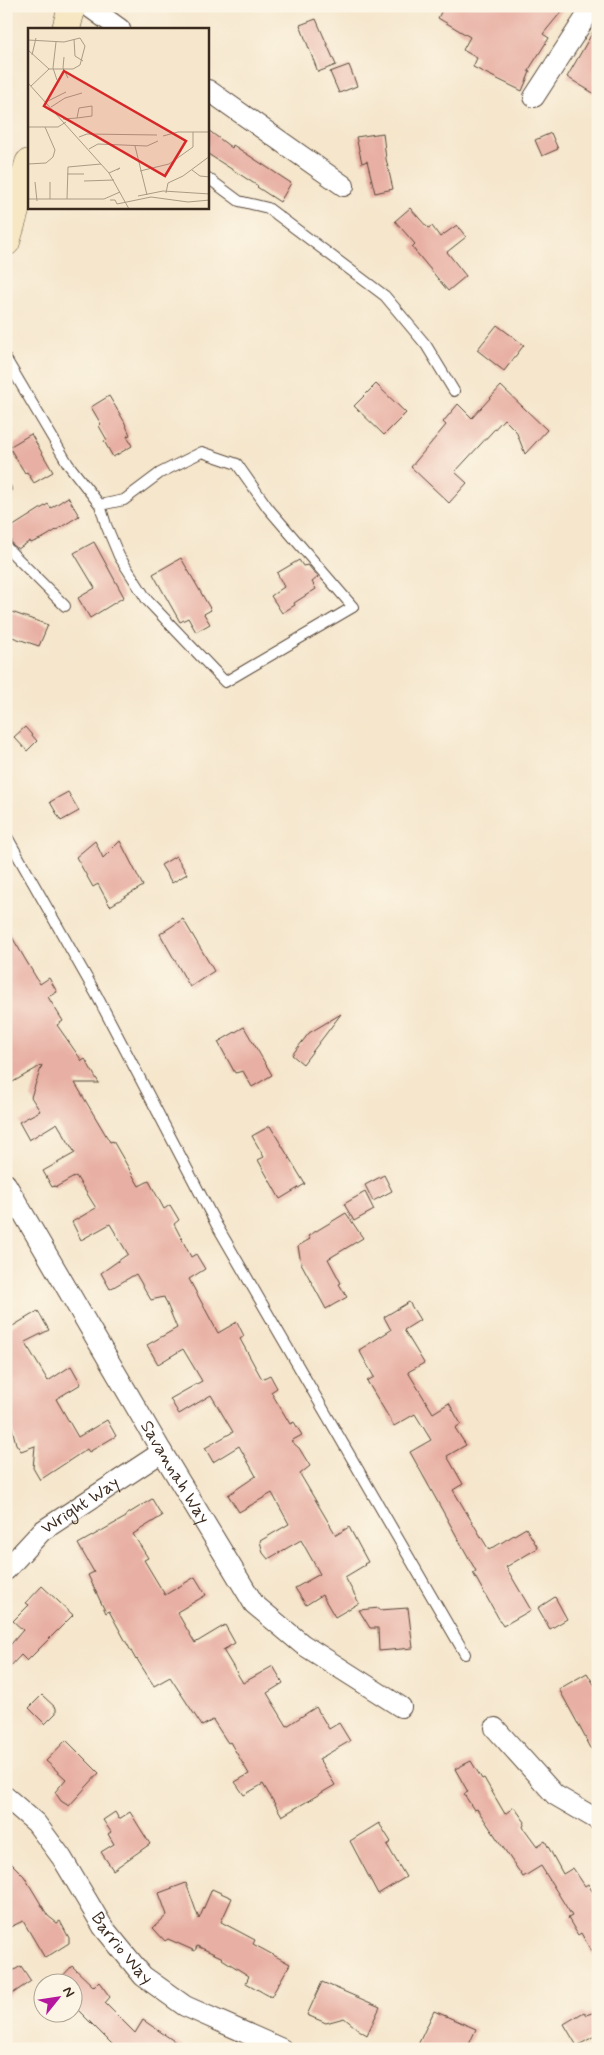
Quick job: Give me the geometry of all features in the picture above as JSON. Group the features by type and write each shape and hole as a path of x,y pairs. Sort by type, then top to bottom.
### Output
{"main road":[{"path":"66,28 72,6"},
{"path":"6,242 28,166"}],"street":[{"path":"88,6 119,28"},
{"path":"534,97 593,6"},
{"path":"209,91 344,186"},
{"name":"Savannah Way","path":"6,1184 162,1452 254,1604 302,1644 401,1707"},
{"name":"Wright Way","path":"6,1570 42,1531 162,1452"},
{"path":"496,1728 555,1795 598,1820"},
{"name":"Barrio Way","path":"6,1797 36,1823 62,1858 103,1927 144,1976 185,2006 282,2049"}],"lane":[{"path":"209,179 239,201 268,208 385,296 426,345 454,391"},
{"path":"6,359 68,464 100,506 119,556 147,600 225,682 354,607 268,508 237,464 202,452 160,473 124,500 100,506"},
{"path":"6,547 65,606"},
{"path":"6,835 96,994 216,1224 465,1654"}],"building":[{"path":"444,6 566,6 543,34 549,38 528,71 530,72 522,91 473,67 477,58 463,50 470,37 438,18"},
{"path":"316,19 336,65 318,72 300,25"},
{"path":"598,23 598,96 567,77"},
{"path":"349,65 357,86 339,93 330,72"},
{"path":"209,131 232,148 233,145 291,183 280,202 209,155"},
{"path":"383,133 386,159 393,189 375,193 367,161 362,163 356,137"},
{"path":"551,133 558,149 542,156 535,140"},
{"path":"410,208 428,228 432,226 440,237 457,225 466,237 447,252 466,276 448,291 412,247 415,244 395,221"},
{"path":"497,325 524,345 504,371 477,350"},
{"path":"376,384 406,413 384,435 354,406"},
{"path":"501,386 547,430 525,454 516,431 504,419 455,472 467,483 449,503 411,467 446,425 443,422 458,404 472,418"},
{"path":"109,396 124,421 130,435 127,436 132,446 113,457 104,441 107,440 99,426 101,424 91,407"},
{"path":"31,434 53,472 34,483 27,472 25,473 9,447"},
{"path":"68,497 79,516 45,537 31,543 30,541 18,549 12,544 7,530 48,504 51,508"},
{"path":"94,542 124,597 90,618 78,598 95,588 74,553"},
{"path":"181,558 211,610 204,614 210,624 196,632 188,618 180,622 153,574"},
{"path":"299,560 303,566 308,565 318,577 312,582 316,589 282,613 271,596 284,587 277,573"},
{"path":"6,610 48,625 39,646 6,635"},
{"path":"25,727 37,741 27,751 14,737"},
{"path":"68,792 79,811 61,821 50,802"},
{"path":"95,841 103,858 120,841 143,886 110,906 98,884 93,887 76,857"},
{"path":"176,856 187,874 172,883 161,865"},
{"path":"183,919 214,971 190,987 160,934"},
{"path":"6,927 40,984 49,978 57,992 48,997 63,1021 57,1025 82,1061 85,1059 99,1083 75,1083 110,1142 113,1141 139,1186 149,1181 164,1209 170,1205 179,1220 174,1224 191,1257 196,1254 205,1269 189,1279 218,1333 237,1322 244,1336 240,1339 262,1379 270,1375 277,1388 271,1392 290,1424 294,1422 302,1435 291,1441 299,1448 310,1466 300,1474 336,1535 349,1527 368,1562 345,1577 359,1603 335,1617 322,1595 306,1605 295,1588 320,1574 301,1540 268,1559 263,1553 260,1541 289,1524 272,1493 239,1512 228,1495 256,1476 239,1446 213,1462 205,1448 233,1432 211,1395 179,1414 170,1399 202,1381 183,1349 158,1364 147,1345 177,1328 164,1297 151,1300 136,1274 110,1289 101,1273 128,1254 110,1224 81,1240 72,1222 96,1208 76,1176 56,1187 52,1187 43,1171 75,1153 57,1123 29,1140 19,1122 40,1111 31,1097 42,1065 6,1086"},
{"path":"341,1014 303,1064 292,1055 309,1033"},
{"path":"244,1027 272,1075 252,1087 243,1071 235,1073 218,1042"},
{"path":"270,1126 305,1184 280,1199 258,1160 264,1157 252,1136"},
{"path":"384,1175 392,1191 373,1201 365,1185"},
{"path":"365,1192 374,1210 354,1221 344,1204"},
{"path":"346,1213 363,1238 328,1259 347,1297 326,1309 301,1263 298,1246 310,1239 308,1236"},
{"path":"409,1302 420,1320 404,1330 424,1363 408,1372 433,1413 449,1403 461,1424 455,1428 466,1445 447,1456 463,1484 453,1490 489,1550 526,1528 538,1548 506,1567 531,1610 503,1626 473,1573 476,1571 410,1452 431,1440 415,1414 394,1426 367,1381 374,1377 359,1350 391,1330 384,1317"},
{"path":"38,1311 49,1330 25,1342 48,1381 71,1366 81,1384 56,1399 78,1437 107,1420 116,1436 89,1452 87,1449 40,1480 33,1468 35,1446 21,1451 16,1444 11,1424 6,1427 6,1330"},
{"path":"152,1499 162,1516 133,1534 148,1558 144,1560 165,1595 195,1577 206,1595 177,1612 195,1643 225,1625 235,1643 223,1650 243,1683 273,1666 283,1683 267,1693 287,1726 316,1707 329,1729 339,1723 350,1741 319,1759 335,1785 282,1816 263,1784 244,1795 235,1782 249,1774 230,1742 228,1743 213,1720 202,1726 170,1677 154,1686 136,1660 109,1611 106,1613 88,1575 94,1572 78,1544 126,1517 126,1515"},
{"path":"42,1586 73,1615 27,1661 21,1655 6,1671 6,1650 23,1630 13,1621 29,1605 26,1603"},
{"path":"555,1597 567,1619 550,1629 538,1608"},
{"path":"379,1608 379,1610 408,1608 413,1648 379,1651 378,1628 370,1628 359,1610"},
{"path":"587,1673 598,1691 598,1761 559,1689"},
{"path":"42,1695 56,1708 56,1713 45,1724 29,1708"},
{"path":"66,1740 99,1773 69,1806 61,1801 55,1792 66,1779 46,1761"},
{"path":"471,1761 482,1779 484,1778 505,1814 514,1807 525,1822 523,1827 537,1846 545,1841 563,1874 573,1868 585,1886 588,1884 598,1901 598,1963 581,1933 578,1935 568,1918 572,1916 541,1866 523,1877 477,1809 474,1810 464,1794 468,1792 455,1769"},
{"path":"115,1812 119,1819 130,1812 150,1844 113,1870 101,1852 114,1844 108,1834 111,1832 103,1820"},
{"path":"379,1823 391,1842 387,1845 406,1877 378,1894 350,1841"},
{"path":"6,1858 24,1876 48,1916 57,1923 60,1921 69,1938 69,1943 45,1958 23,1921 6,1929"},
{"path":"186,1883 199,1919 212,1889 232,1898 221,1922 255,1940 253,1944 290,1964 271,1997 246,1983 249,1976 223,1958 197,1946 195,1951 168,1939 165,1941 153,1928 167,1915 159,1893"},
{"path":"21,1966 31,1981 6,1998 6,1975"},
{"path":"72,1966 78,1972 66,1972"},
{"path":"82,1976 94,1987 99,1982 110,1997 105,2003 135,2033 143,2020 186,2049 117,2049 82,2014"},
{"path":"322,1982 380,2007 367,2035 344,2018 326,2023 307,2015"},
{"path":"434,2011 476,2029 467,2049 416,2049"},
{"path":"598,2011 598,2034 577,2046 564,2024 584,2012 586,2015"}]}
